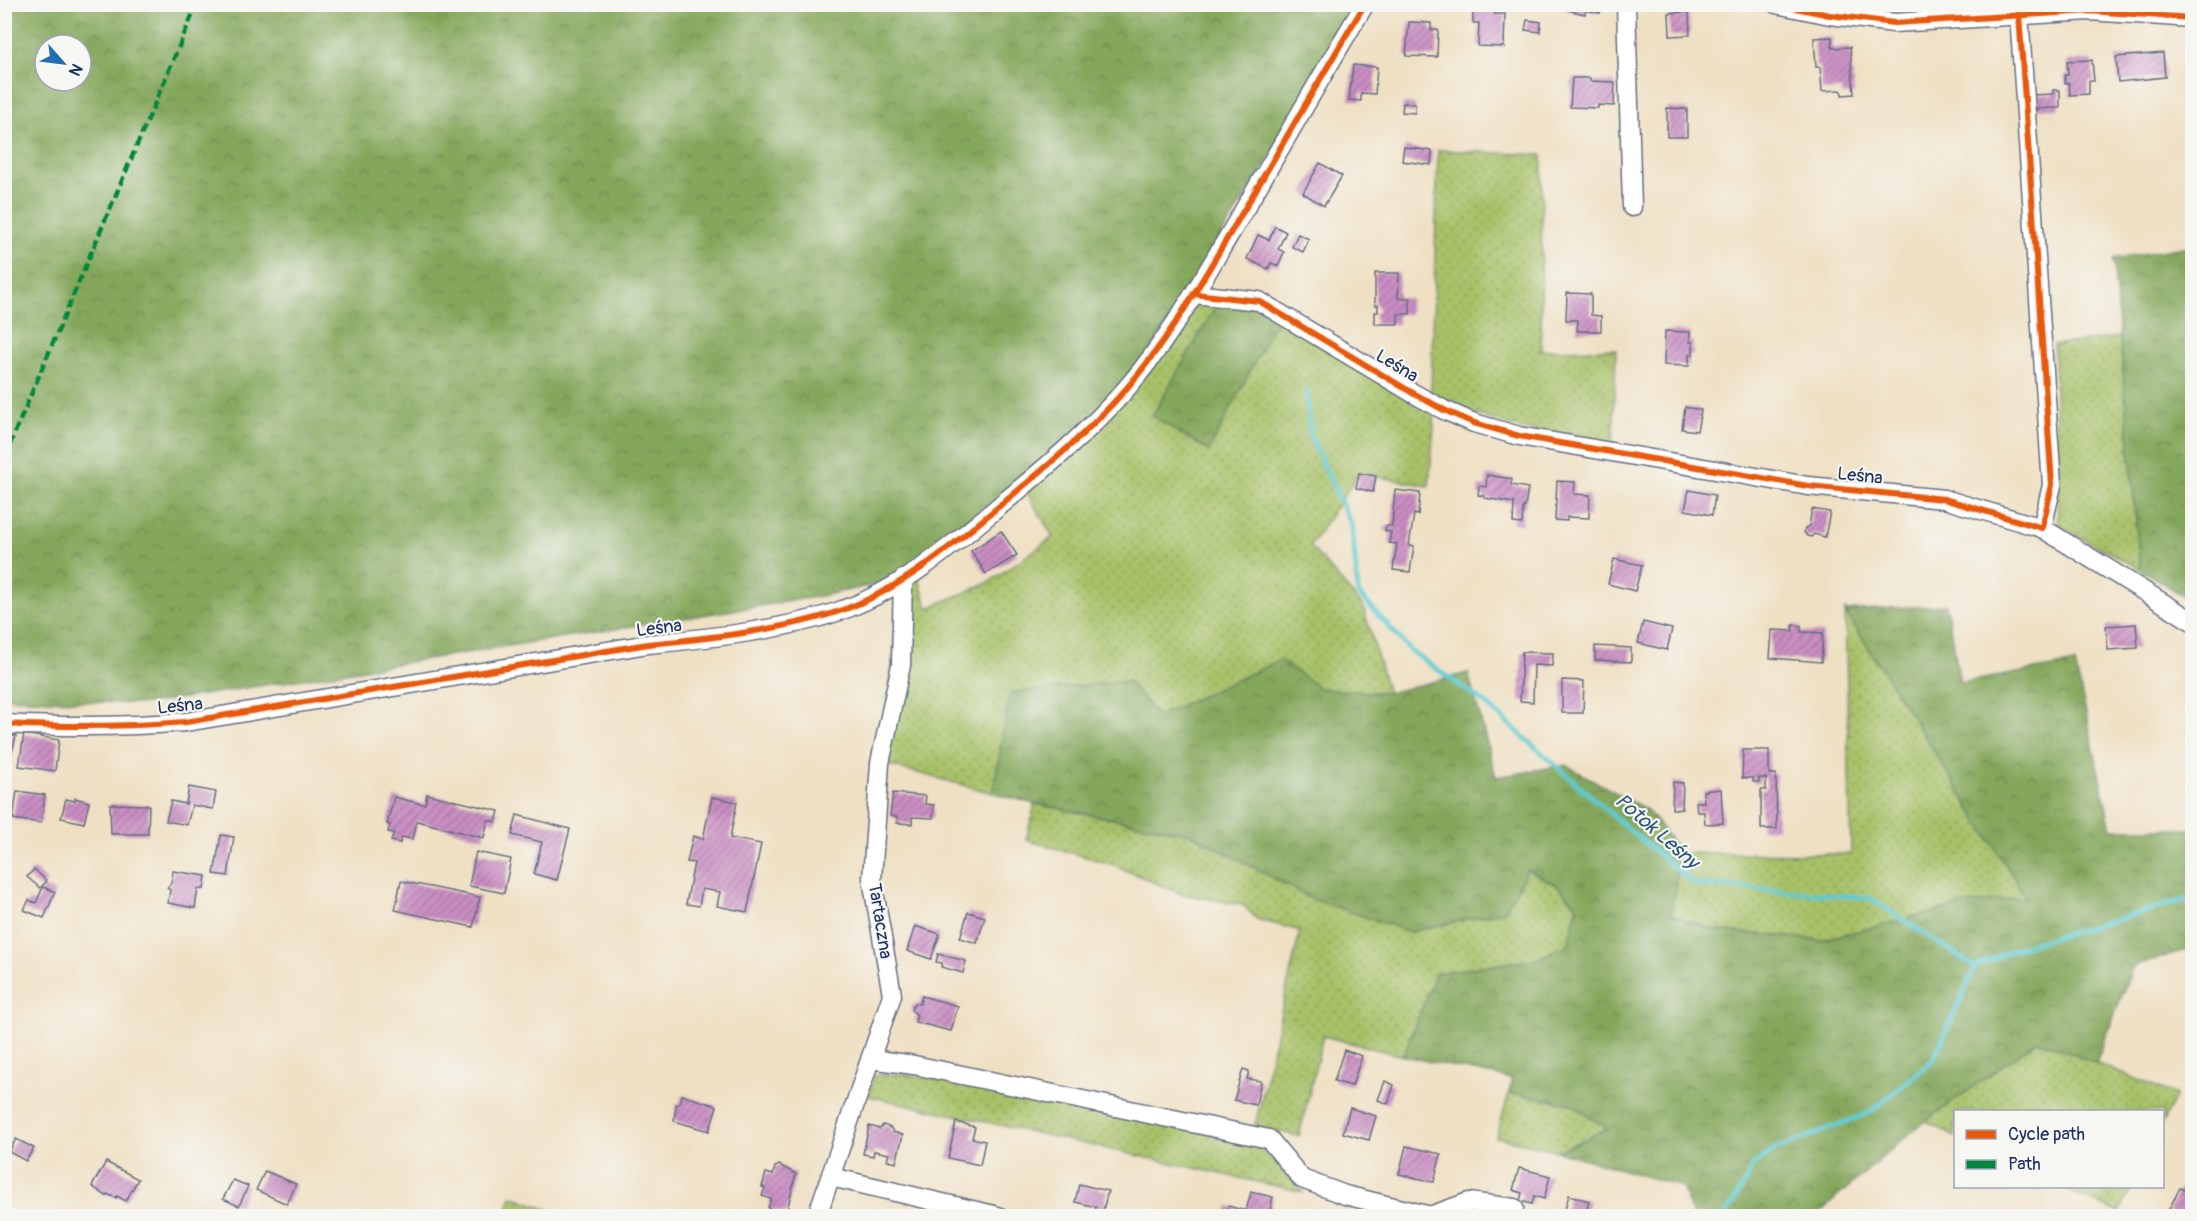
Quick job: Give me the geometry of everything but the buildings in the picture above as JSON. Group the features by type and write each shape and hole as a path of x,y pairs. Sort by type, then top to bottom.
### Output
{"street":[{"name":"Leśna","path":"4,724 139,726 186,722 813,618 872,598 963,536 1063,451 1099,418 1126,388 1149,360 1194,294 1365,4"},
{"path":"1626,4 1632,207"},
{"path":"1776,4 1830,15 1894,22 2014,11 2090,11 2193,18"},
{"path":"2014,11 2052,485 2042,528"},
{"name":"Leśna","path":"1194,294 1259,301 1444,410 1474,423 1519,436 1808,486 1944,499 2042,528 2193,621"},
{"name":"Tartaczna","path":"817,1216 892,995 872,879 880,763 901,665 903,579"},
{"path":"871,1059 914,1065 1269,1139 1302,1179 1345,1195 1431,1216 1469,1202 1514,1208"},
{"path":"831,1177 998,1216"}],"green space":[{"path":"5,5 1365,5 1126,388 903,579 815,597 146,704 5,698"},
{"path":"1438,150 1542,155 1541,350 1616,349 1613,446 1518,428 1469,412 1431,392"},
{"path":"2192,246 2192,601 2140,569 2113,259"},
{"path":"1194,294 1221,297 1208,451 1280,313 1435,414 1429,486 1359,473 1310,546 1363,606 1388,693 1321,689 1280,660 1158,716 1128,681 1011,693 993,793 880,763 903,579 916,570 928,608 988,583 1053,537 1023,486"},
{"path":"1221,297 1280,313 1209,451 1152,416"},
{"path":"2120,337 2140,569 2058,525 2054,345"},
{"path":"1946,605 1960,683 2075,663 2111,829 2192,829 2192,948 2133,966 2096,1063 2038,1040 1916,1128 1817,1216 1693,1216 1682,1187 1558,1151 1607,1129 1572,1104 1509,1093 1512,1079 1403,1056 1436,973 1536,959 1569,944 1577,906 1559,887 1528,869 1505,911 1410,932 1312,899 1192,834 1035,804 993,793 1010,693 1128,681 1158,716 1280,660 1321,689 1388,693 1468,673 1496,777 1566,765 1647,810 1681,853 1671,914 1713,930 1821,940 1962,905 2026,897 1845,611"},
{"path":"1845,611 2027,897 1962,905 1821,940 1713,930 1671,914 1681,853 1851,854"},
{"path":"1035,804 1192,834 1312,899 1528,869 1559,887 1577,906 1569,944 1536,959 1436,973 1403,1056 1323,1036 1299,1136 1255,1126 1300,931 1257,919 1243,905 1182,894 1111,864 1026,840"},
{"path":"2038,1040 2176,1095 2164,1120 2164,1110 1954,1110 1954,1136 1926,1121"},
{"path":"901,1074 969,1083 1266,1145 1303,1192 868,1096 875,1075"},
{"path":"1509,1093 1572,1104 1608,1129 1558,1151 1496,1137"},
{"path":"2061,1188 2132,1188 2120,1213"},
{"path":"512,1196 565,1216 506,1216"}],"waterway":[{"name":"Potok Leśny","path":"1306,391 1311,438 1352,526 1358,593 1411,651 1485,703 1627,828 1695,884 1870,898 1975,967 2020,947 2192,898"},
{"path":"1725,1216 1748,1177 1752,1165 1774,1150 1871,1112 1933,1060 1975,967"}],"marked path":[{"path":"4,458 197,4"}],"cycle path":[{"path":"4,724 95,726 186,722 648,644 723,636 775,627 825,616 868,600 887,590 941,554 1044,469 1095,422 1141,371 1193,296 1365,4"},
{"path":"1776,4 1830,15 1894,23 2090,11 2192,18"},
{"path":"1194,294 1259,301 1444,410 1474,423 1519,436 1808,486 1944,499 2042,528 2052,485 2019,14"}]}
